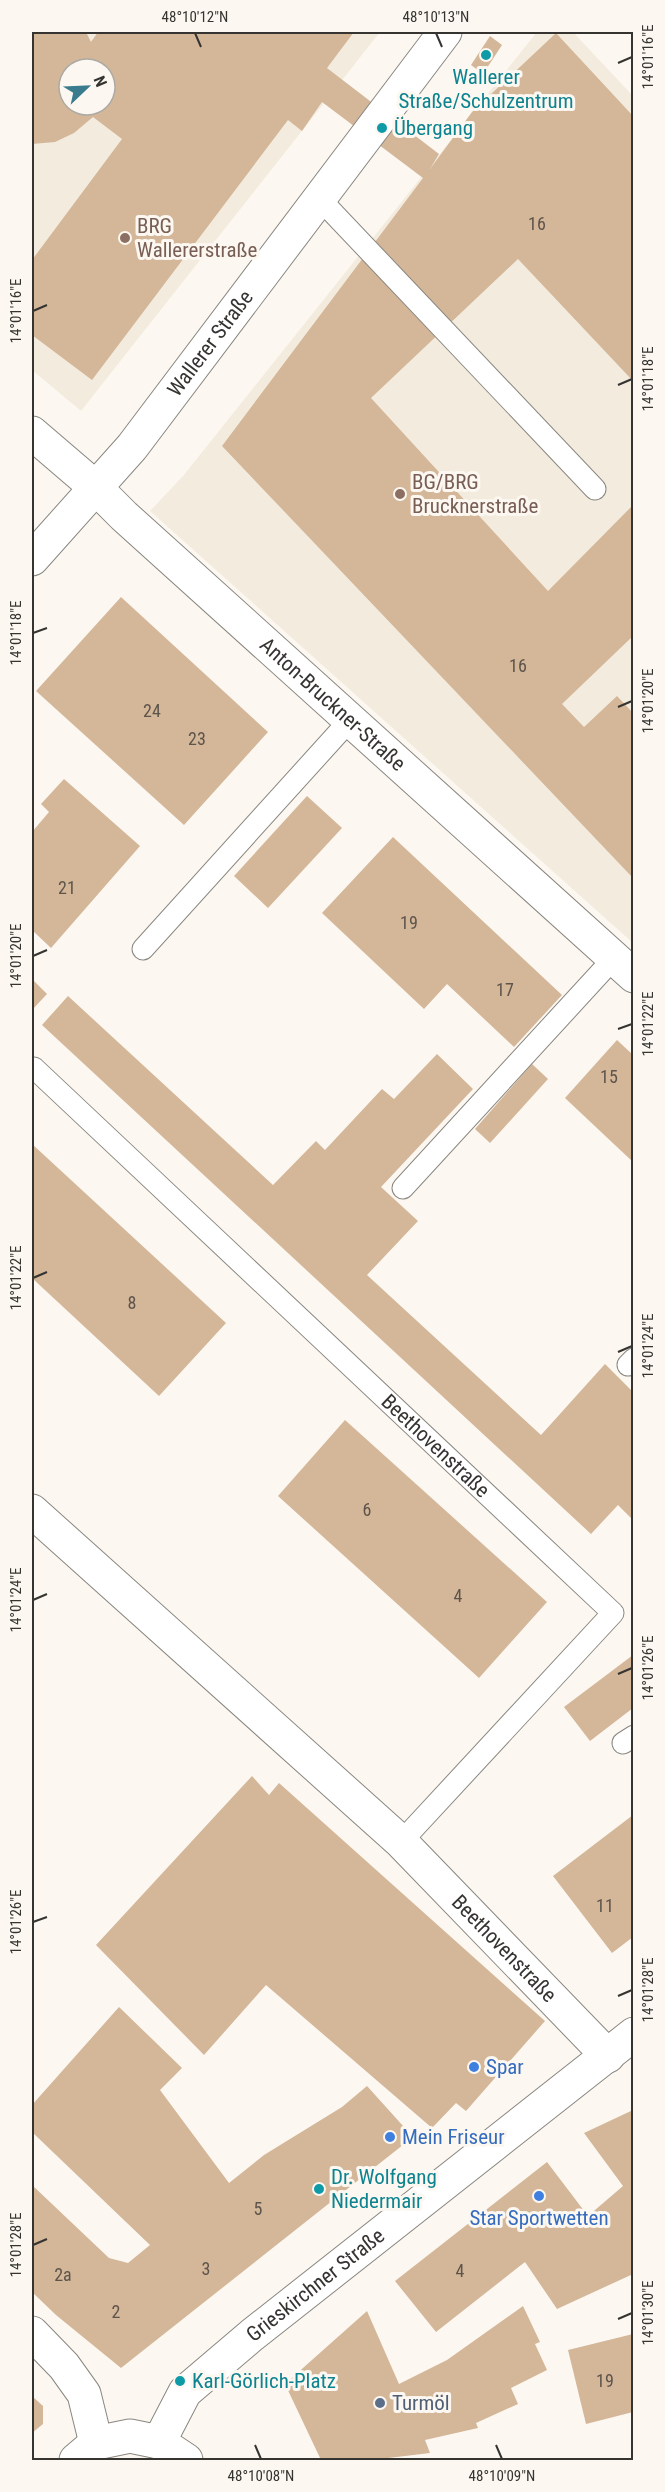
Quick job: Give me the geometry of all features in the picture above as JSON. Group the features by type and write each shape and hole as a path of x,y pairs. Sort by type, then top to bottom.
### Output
{"street":[{"name":"Wallerer Straße","path":"32,559 132,447 318,197 445,32"},
{"name":"Anton-Bruckner-Straße","path":"32,433 95,487 124,516 624,967"},
{"name":"Beethovenstraße","path":"32,1511 401,1842 608,2056"},
{"name":"Grieskirchner Straße","path":"159,2442 185,2392 633,2034"},
{"path":"32,2333 64,2366 84,2394 86,2452 130,2436 159,2442 186,2460"}],"lane":[{"path":"318,197 595,489"},
{"path":"143,949 350,720"},
{"path":"402,1188 624,967"},
{"name":"Beethovenstraße","path":"32,1071 34,1068 613,1613 401,1842"}],"shaded area":[{"name":"BRG Wallererstraße","path":"32,32 380,32 81,411 32,370"},
{"name":"BG/BRG Brucknerstraße","path":"537,32 573,32 633,96 633,943 150,511 183,476"}],"building":[{"path":"32,32 86,32 91,42 98,32 354,32 327,68 439,154 430,169 472,112 556,33 633,116 633,381 518,259 371,398 548,591 633,505 633,636 562,704 584,727 617,696 633,713 633,878 222,446 423,178 322,102 302,131 288,120 92,380 32,335 32,260 122,139 93,117 74,133 55,142 32,144"},
{"name":"Wallerer Straße/Schulzentrum","path":"490,36 502,45 483,74 471,65"},
{"path":"121,597 268,732 184,825 36,691"},
{"path":"64,779 140,846 51,948 32,930 32,832 49,812 41,804"},
{"path":"307,796 342,828 268,908 234,876"},
{"path":"393,837 562,995 514,1047 447,984 424,1009 322,913"},
{"path":"32,979 47,994 32,1010"},
{"path":"68,996 273,1185 316,1141 325,1150 382,1089 394,1099 437,1054 473,1089 381,1187 418,1221 367,1275 541,1435 605,1364 633,1392 633,1520 618,1505 591,1534 42,1025"},
{"path":"617,1040 633,1055 633,1162 565,1098"},
{"path":"532,1064 548,1079 490,1143 475,1129"},
{"path":"32,1144 226,1323 159,1396 32,1278"},
{"path":"345,1420 547,1602 479,1678 278,1496"},
{"path":"633,1655 633,1708 590,1741 564,1707"},
{"path":"252,1776 269,1795 279,1783 545,2021 466,2111 456,2103 432,2128 266,1985 204,2055 96,1945"},
{"path":"633,1815 633,1937 612,1953 553,1876"},
{"path":"119,2007 182,2068 160,2090 229,2183 264,2155 342,2107 367,2086 413,2137 121,2368 56,2315 32,2292 32,2185 109,2258 128,2263 150,2245 32,2132 32,2105"},
{"path":"633,2110 633,2274 557,2309 525,2262 436,2332 395,2281 547,2162 588,2216 623,2186 584,2133"},
{"name":"Turmöl","path":"523,2306 540,2342 535,2344 547,2370 511,2388 518,2404 476,2423 478,2428 425,2440 430,2453 372,2460 321,2460 285,2384 367,2311 399,2384 447,2360"},
{"path":"633,2334 633,2412 586,2424 568,2350"},
{"path":"32,2396 43,2406 43,2424 32,2433"}],"place":[{"name":"Wallerer Straße/Schulzentrum","path":"486,55"},
{"name":"Übergang","path":"382,128"},
{"name":"BRG Wallererstraße","path":"125,238"},
{"name":"BG/BRG Brucknerstraße","path":"400,494"},
{"name":"Spar","path":"474,2067"},
{"name":"Mein Friseur","path":"390,2137"},
{"name":"Dr. Wolfgang Niedermair","path":"319,2189"},
{"name":"Star Sportwetten","path":"539,2196"},
{"name":"Karl-Görlich-Platz","path":"180,2381"},
{"name":"Turmöl","path":"380,2403"}]}
